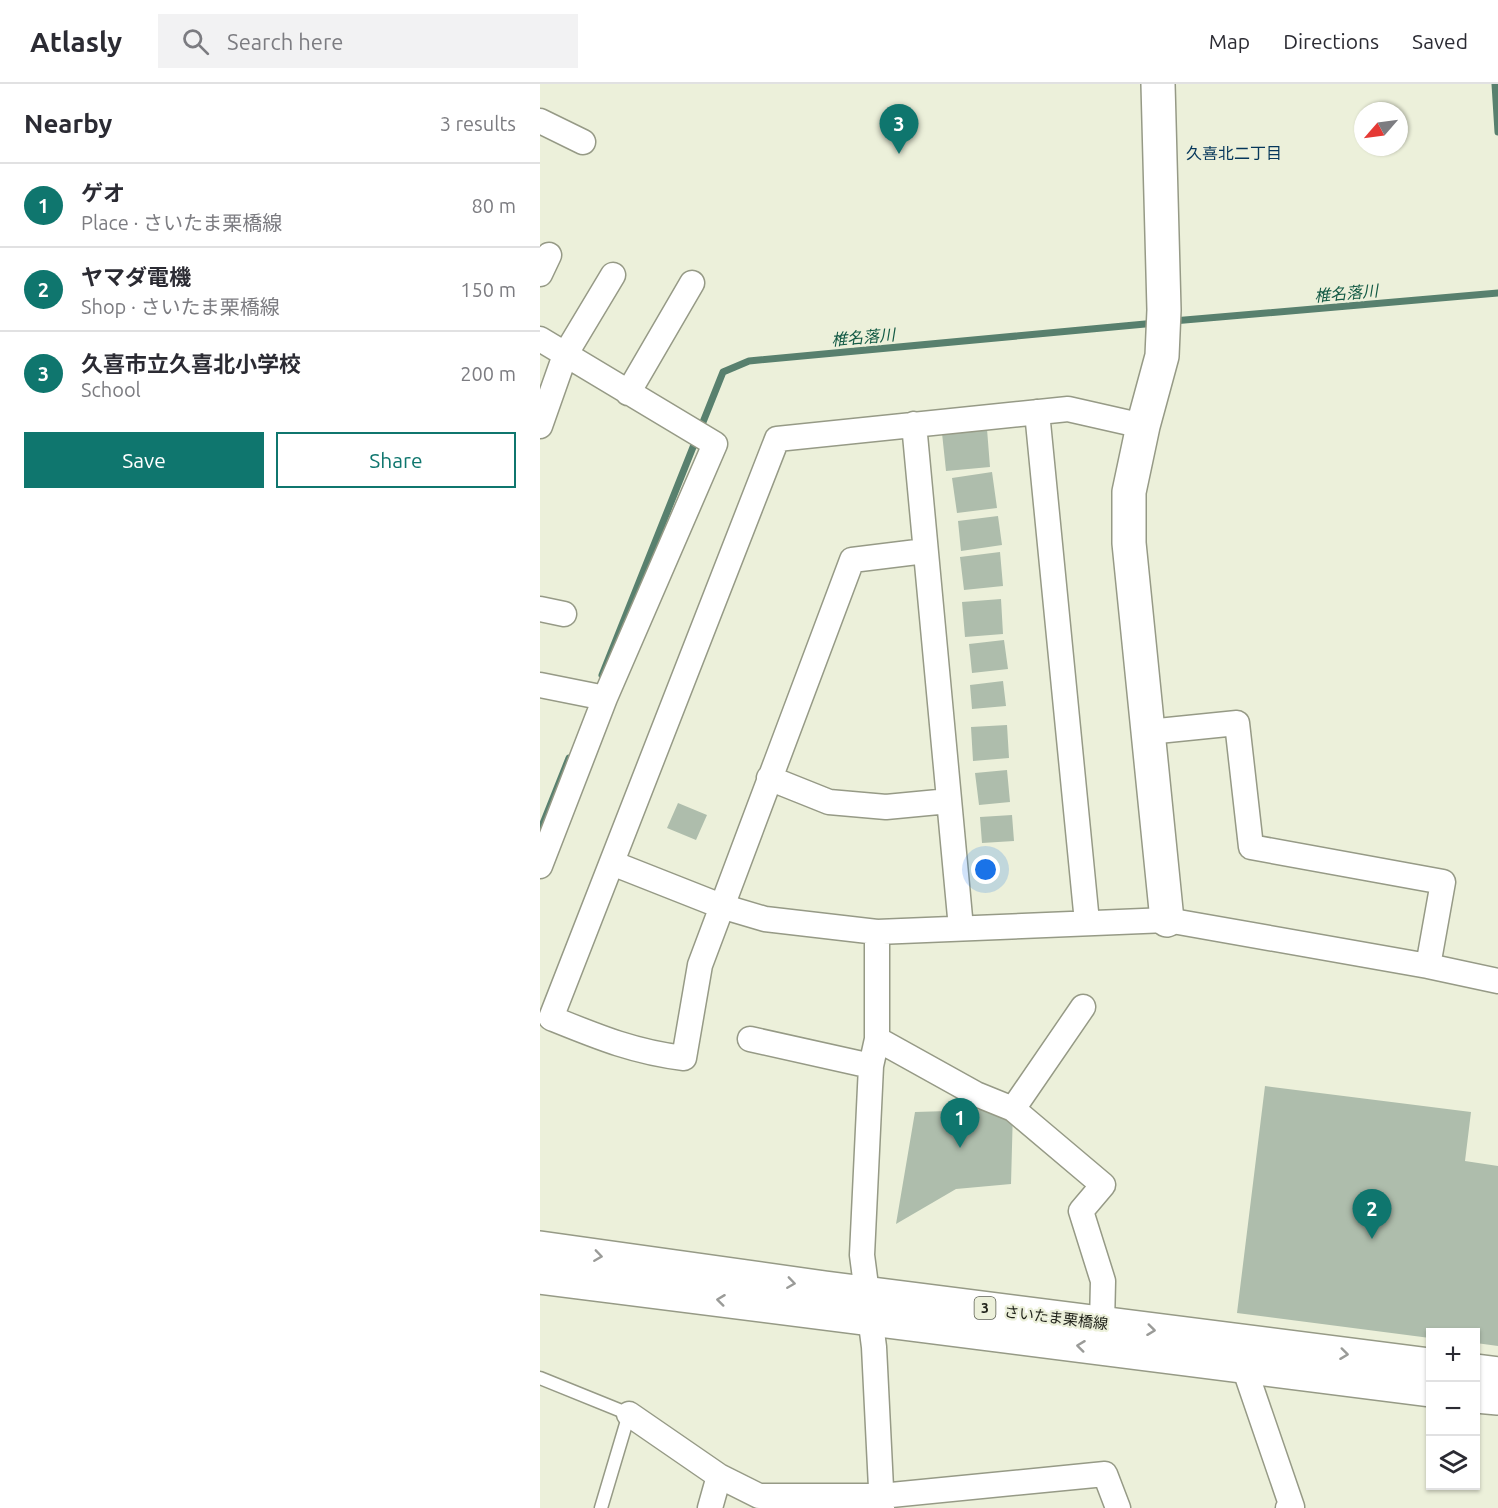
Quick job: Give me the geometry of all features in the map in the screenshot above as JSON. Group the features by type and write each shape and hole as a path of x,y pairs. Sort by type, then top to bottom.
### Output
{"main road":[{"path":"1158,84 1164,310 1162,356 1143,426 1129,492 1129,543 1167,920"},
{"name":"さいたま栗橋線","path":"540,1248 869,1306 1244,1366 1426,1389"},
{"name":"さいたま栗橋線","path":"540,1277 1102,1324 1426,1364"},
{"path":"1480,1372 1498,1374"},
{"path":"1480,1396 1498,1398"}],"street":[{"path":"540,120 583,142"},
{"path":"540,426 565,355 613,275"},
{"path":"628,393 692,283"},
{"path":"540,339 715,444 605,698 540,866"},
{"path":"925,551 852,560 700,965 684,1058 650,1054 605,1040 552,1018 777,439 1068,409 1143,426"},
{"path":"1037,412 1087,922"},
{"path":"914,424 961,928"},
{"path":"540,609 564,614"},
{"path":"540,685 605,698"},
{"path":"1148,732 1237,723 1251,847 1443,882 1428,966"},
{"path":"769,778 830,802 841,804 886,807 949,801"},
{"path":"612,863 721,906 765,918 877,932 1167,920 1428,966 1498,981"},
{"path":"877,932 877,1039 871,1066 862,1255 869,1306 881,1502"},
{"path":"1012,1109 1083,1006"},
{"path":"750,1039 871,1066"},
{"path":"877,1039 976,1094 1012,1109 1103,1185 1081,1211 1103,1281 1102,1324"},
{"path":"1244,1366 1292,1507 1288,1508"},
{"path":"629,1414 719,1476 759,1496 881,1502 1105,1473 1118,1508"},
{"path":"710,1508 719,1476"}],"lane":[{"path":"540,1378 629,1414 602,1508"}],"building":[{"path":"987,429 990,467 946,471 942,433"},
{"path":"992,472 997,508 957,513 952,478"},
{"path":"998,516 1002,545 961,551 958,521"},
{"path":"1000,552 1003,586 964,590 960,557"},
{"path":"1001,599 1003,634 965,637 962,602"},
{"path":"1004,640 1008,669 972,673 969,644"},
{"path":"1003,681 1006,706 972,709 970,685"},
{"path":"1007,725 1009,758 973,761 971,727"},
{"path":"1007,770 1010,802 979,805 975,773"},
{"path":"678,803 707,815 696,840 667,828"},
{"path":"1012,815 1014,841 982,843 980,817"},
{"path":"1265,1086 1471,1112 1465,1161 1498,1166 1498,1346 1480,1344 1480,1328 1426,1328 1426,1337 1237,1313"},
{"path":"1013,1109 1011,1184 956,1189 896,1224 915,1112"}],"waterway":[{"path":"1495,84 1498,132"},
{"name":"椎名落川","path":"1173,321 1498,293"},
{"name":"椎名落川","path":"602,675 723,372 749,361 1156,323"},
{"name":"椎名落川","path":"540,831 569,758"}],"place":[{"name":"久喜市立久喜北小学校","path":"899,154"},
{"name":"ゲオ","path":"960,1148"},
{"name":"ヤマダ電機","path":"1372,1239"}],"district":[{"name":"久喜北二丁目","path":"1234,153"}]}
